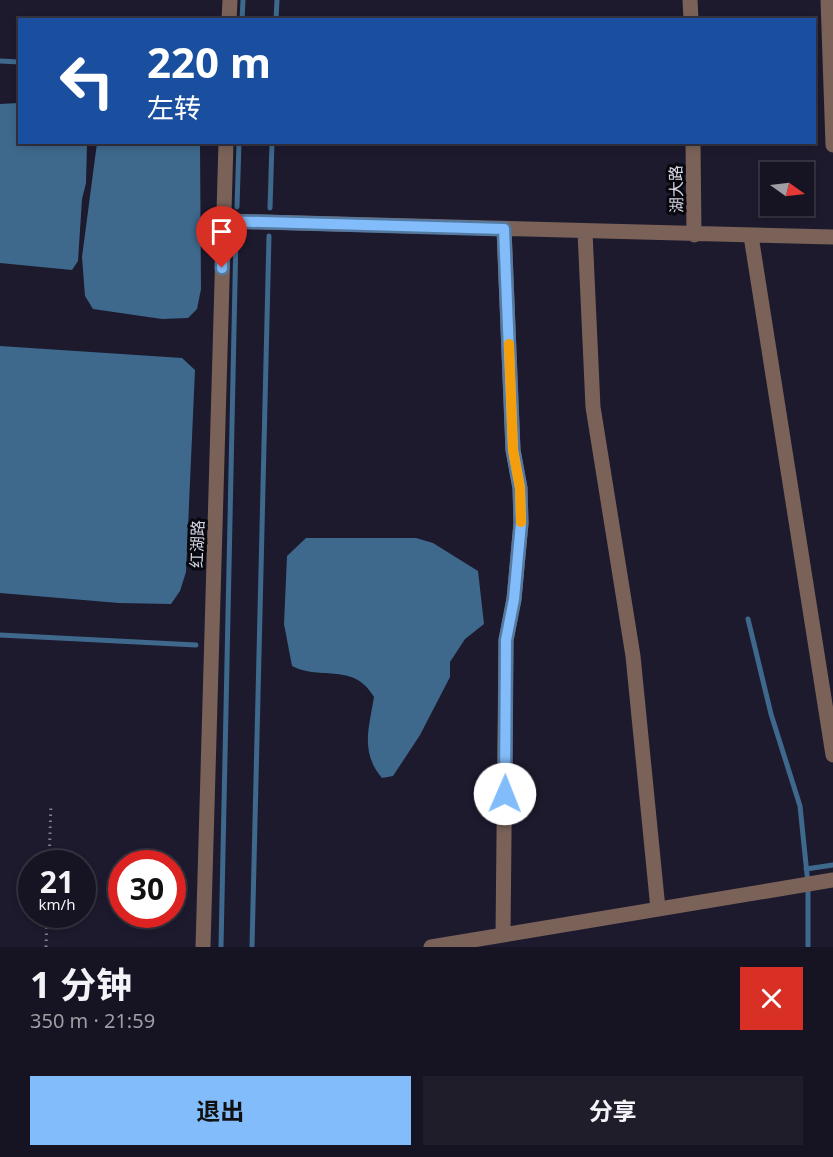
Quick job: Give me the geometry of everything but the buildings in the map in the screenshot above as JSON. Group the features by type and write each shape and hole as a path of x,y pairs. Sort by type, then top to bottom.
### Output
{"street":[{"path":"229,18 230,0"},
{"path":"690,0 691,18"},
{"path":"828,0 833,145"},
{"name":"红湖路","path":"203,947 226,144"},
{"name":"湖大路","path":"693,144 694,235"},
{"path":"224,221 833,237"},
{"path":"503,935 506,640 514,599 521,523 520,488 513,450 504,229"},
{"path":"585,231 593,407 633,656 658,909"},
{"path":"751,236 833,755"},
{"path":"431,947 833,880"}],"path":[{"path":"49,850 51,804"},
{"path":"46,947 47,928"}],"water":[{"path":"18,103 18,144 87,144 86,183 82,199 78,261 72,270 0,263 0,104"},
{"path":"97,144 200,144 201,289 197,309 188,318 162,319 93,309 85,296 82,257"},
{"path":"0,346 182,358 195,370 186,572 180,591 171,604 119,603 0,593"},
{"path":"306,538 416,538 433,543 478,571 484,624 465,639 450,662 450,677 420,735 393,776 382,778 375,768 368,749 374,697 366,686 347,676 303,670 292,666 284,624 287,556"}],"waterway":[{"path":"242,18 243,0"},
{"path":"276,18 277,0"},
{"path":"0,61 18,62"},
{"path":"237,207 239,144"},
{"path":"270,208 272,144"},
{"path":"221,947 236,235"},
{"path":"252,947 269,236"},
{"path":"748,619 771,714 800,806 808,884 808,947"},
{"path":"0,635 196,645"},
{"path":"806,869 833,865"}],"slow traffic":[{"path":"509,344 513,450 520,488 521,522"}],"route":[{"path":"222,268 224,221 504,229 513,450 520,488 521,523 514,599 506,640 505,794"}]}
